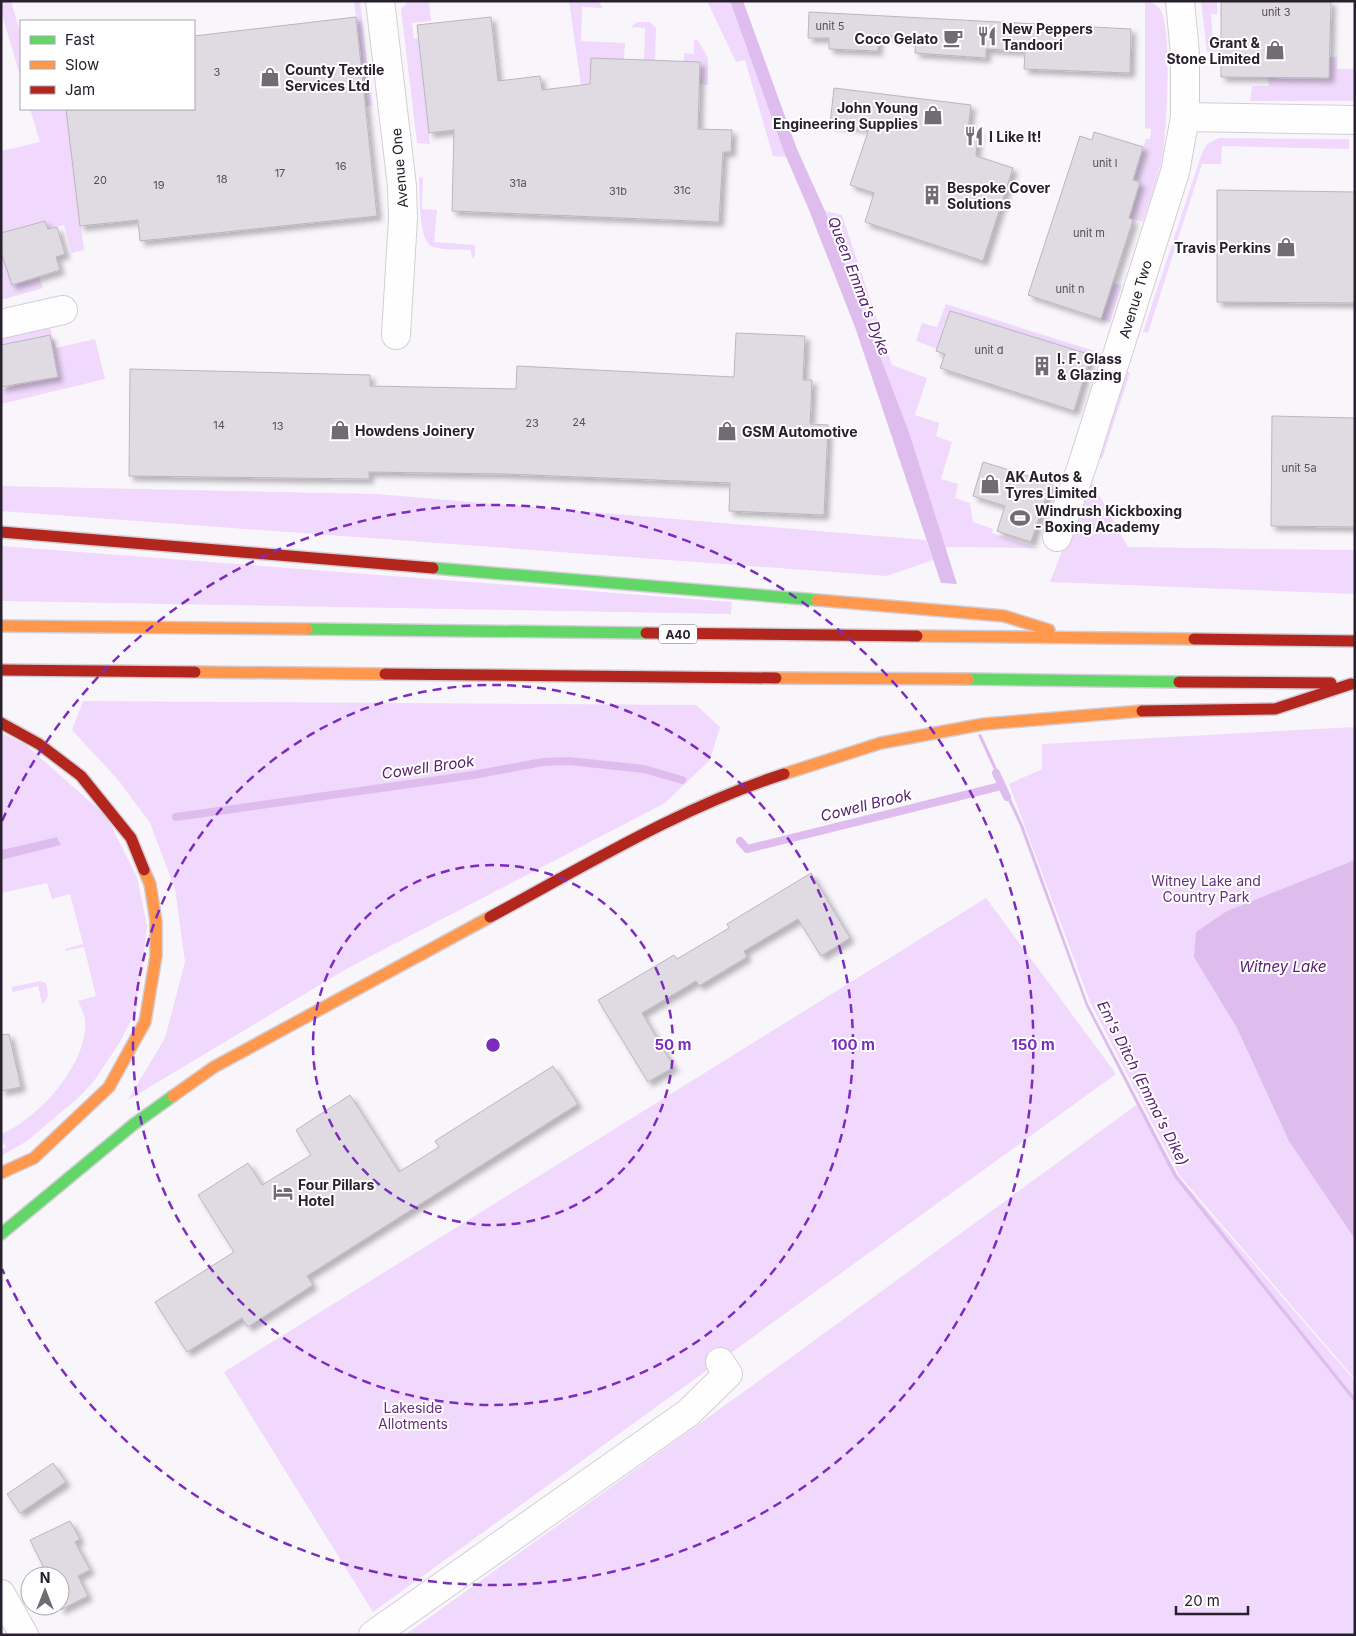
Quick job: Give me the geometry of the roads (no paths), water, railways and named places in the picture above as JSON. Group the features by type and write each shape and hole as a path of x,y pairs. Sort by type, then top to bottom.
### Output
{"highway":[{"path":"1,532 1004,616 1077,639"},
{"name":"A40","path":"1,626 1355,641"},
{"path":"1,670 1353,684"},
{"path":"1,1234 134,1124 214,1067 664,824 764,780 881,743 984,724 1121,711 1275,709 1353,684"},
{"path":"1,724 39,744 81,776 130,838 150,884 156,921 156,956 145,1022 109,1087 34,1158 1,1173"}],"street":[{"name":"Avenue One","path":"380,1 402,186 403,218 396,335"},
{"name":"Avenue Two","path":"1057,537 1082,466 1175,172 1185,117 1185,54 1180,1"},
{"path":"1185,117 1355,120"},
{"path":"1,324 63,310"},
{"path":"373,1635 688,1412 728,1374 720,1362"},
{"path":"1,1594 24,1635"}],"water":[{"path":"730,1 743,1 797,149 825,211 909,432 957,584 941,583 855,327 784,152"},
{"path":"981,734 1023,825 1088,1004 1177,1175 1355,1398 1355,1403 1174,1177 1086,1006 1020,826 978,735"},
{"path":"57,837 61,845 1,860 1,850"},
{"name":"Witney Lake","path":"1355,860 1355,1239 1289,1141 1237,1028 1194,957 1196,932 1227,911"}],"waterway":[{"name":"Cowell Brook","path":"176,817 473,775 543,762 569,761 644,769 682,780"},
{"name":"Em's Ditch (Emma's Dike)","path":"996,773 1007,797"},
{"name":"Cowell Brook","path":"740,841 747,849 1001,786"}],"place":[{"name":"New Peppers Tandoori","path":"987,36"},
{"name":"Coco Gelato","path":"953,38"},
{"name":"Grant & Stone Limited","path":"1275,50"},
{"name":"County Textile Services Ltd","path":"270,77"},
{"name":"John Young Engineering Supplies","path":"933,115"},
{"name":"I Like It!","path":"974,136"},
{"name":"Bespoke Cover Solutions","path":"932,195"},
{"name":"Travis Perkins","path":"1286,247"},
{"name":"I. F. Glass & Glazing","path":"1042,366"},
{"name":"Howdens Joinery","path":"340,430"},
{"name":"GSM Automotive","path":"727,431"},
{"name":"AK Autos & Tyres Limited","path":"990,484"},
{"name":"Windrush Kickboxing - Boxing Academy","path":"1020,518"},
{"name":"Four Pillars Hotel","path":"283,1192"}],"water label":[{"name":"Queen Emma's Dyke","path":"859,286"}],"park label":[{"name":"Witney Lake and Country Park","path":"1206,888"},
{"name":"Lakeside Allotments","path":"413,1415"}]}
